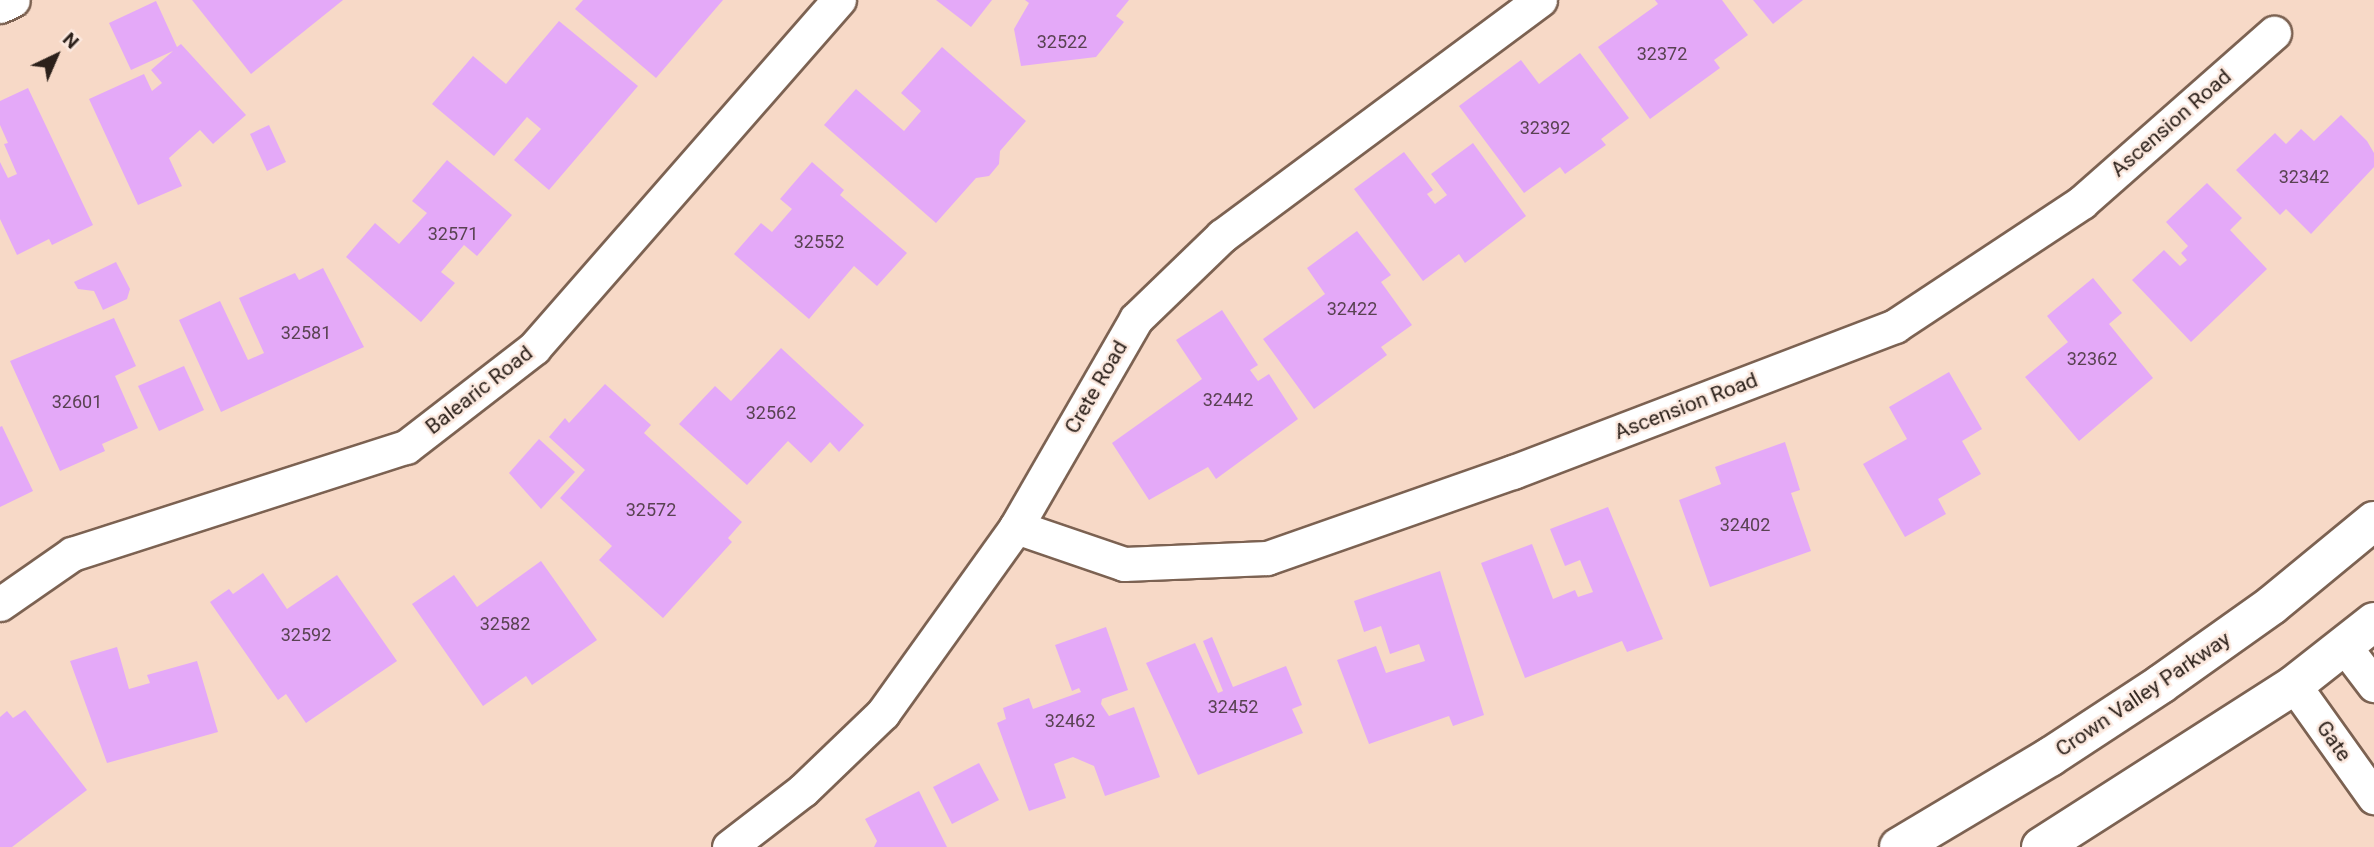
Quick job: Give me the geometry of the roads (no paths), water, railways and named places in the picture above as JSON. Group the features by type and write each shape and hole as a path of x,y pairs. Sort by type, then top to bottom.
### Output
{"main road":[{"name":"Crown Valley Parkway","path":"1899,847 2050,758 2161,684 2272,605 2374,521"},
{"path":"2041,847 2294,685 2374,622"}],"street":[{"path":"0,6 13,0"},
{"name":"Balearic Road","path":"0,604 72,554 406,447 534,348 839,0"},
{"name":"Crete Road","path":"729,847 803,790 883,713 1016,527 1136,319 1222,236 1540,0"},
{"name":"Ascension Road","path":"1016,527 1124,564 1267,558 1513,472 1895,326 2082,202 2274,33"},
{"path":"2345,647 2374,685"},
{"name":"Gate","path":"2294,685 2374,797"}]}
